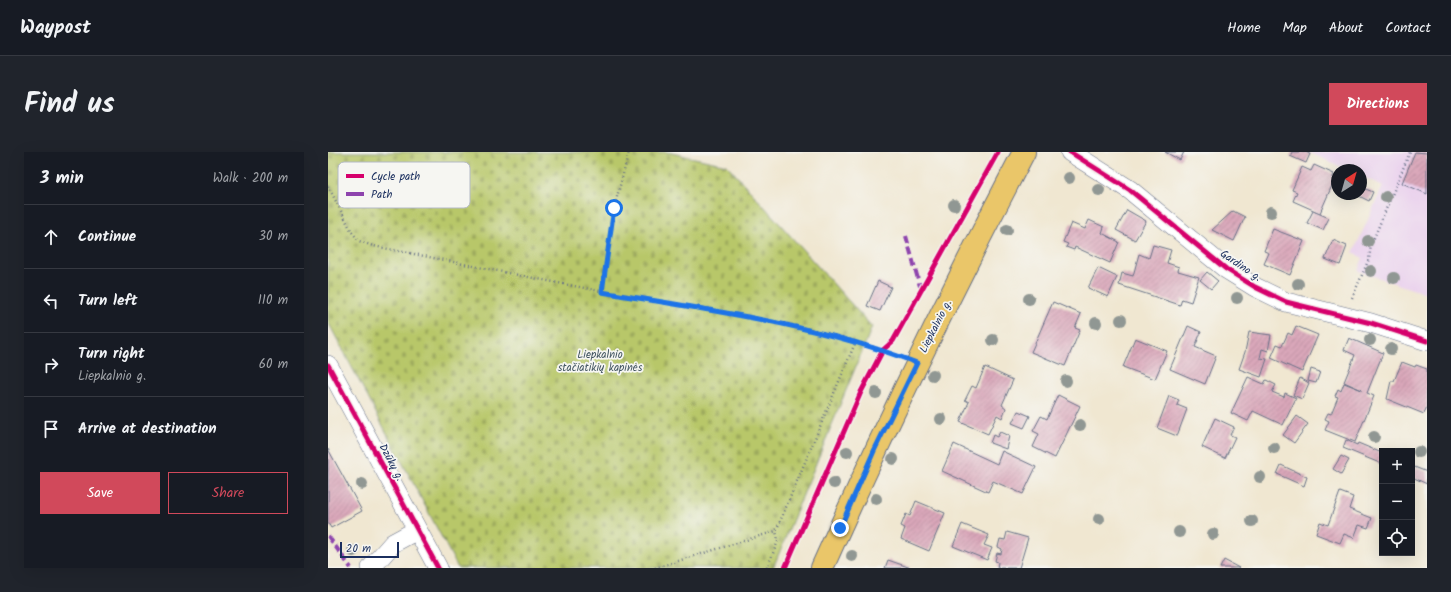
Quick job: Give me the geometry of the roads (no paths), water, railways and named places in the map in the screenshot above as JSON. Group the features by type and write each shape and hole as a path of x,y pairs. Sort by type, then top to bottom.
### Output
{"main road":[{"name":"Liepkalnio g.","path":"822,568 874,451 1024,152"}],"street":[{"name":"Gardino g.","path":"1070,152 1130,190 1226,269 1255,287 1286,302 1345,316 1427,341"},
{"name":"Dzūkų g.","path":"328,365 438,568"},
{"path":"371,568 393,543 417,530"}],"park label":[{"name":"Liepkalnio stačiatikių kapinės","path":"600,360"}]}
